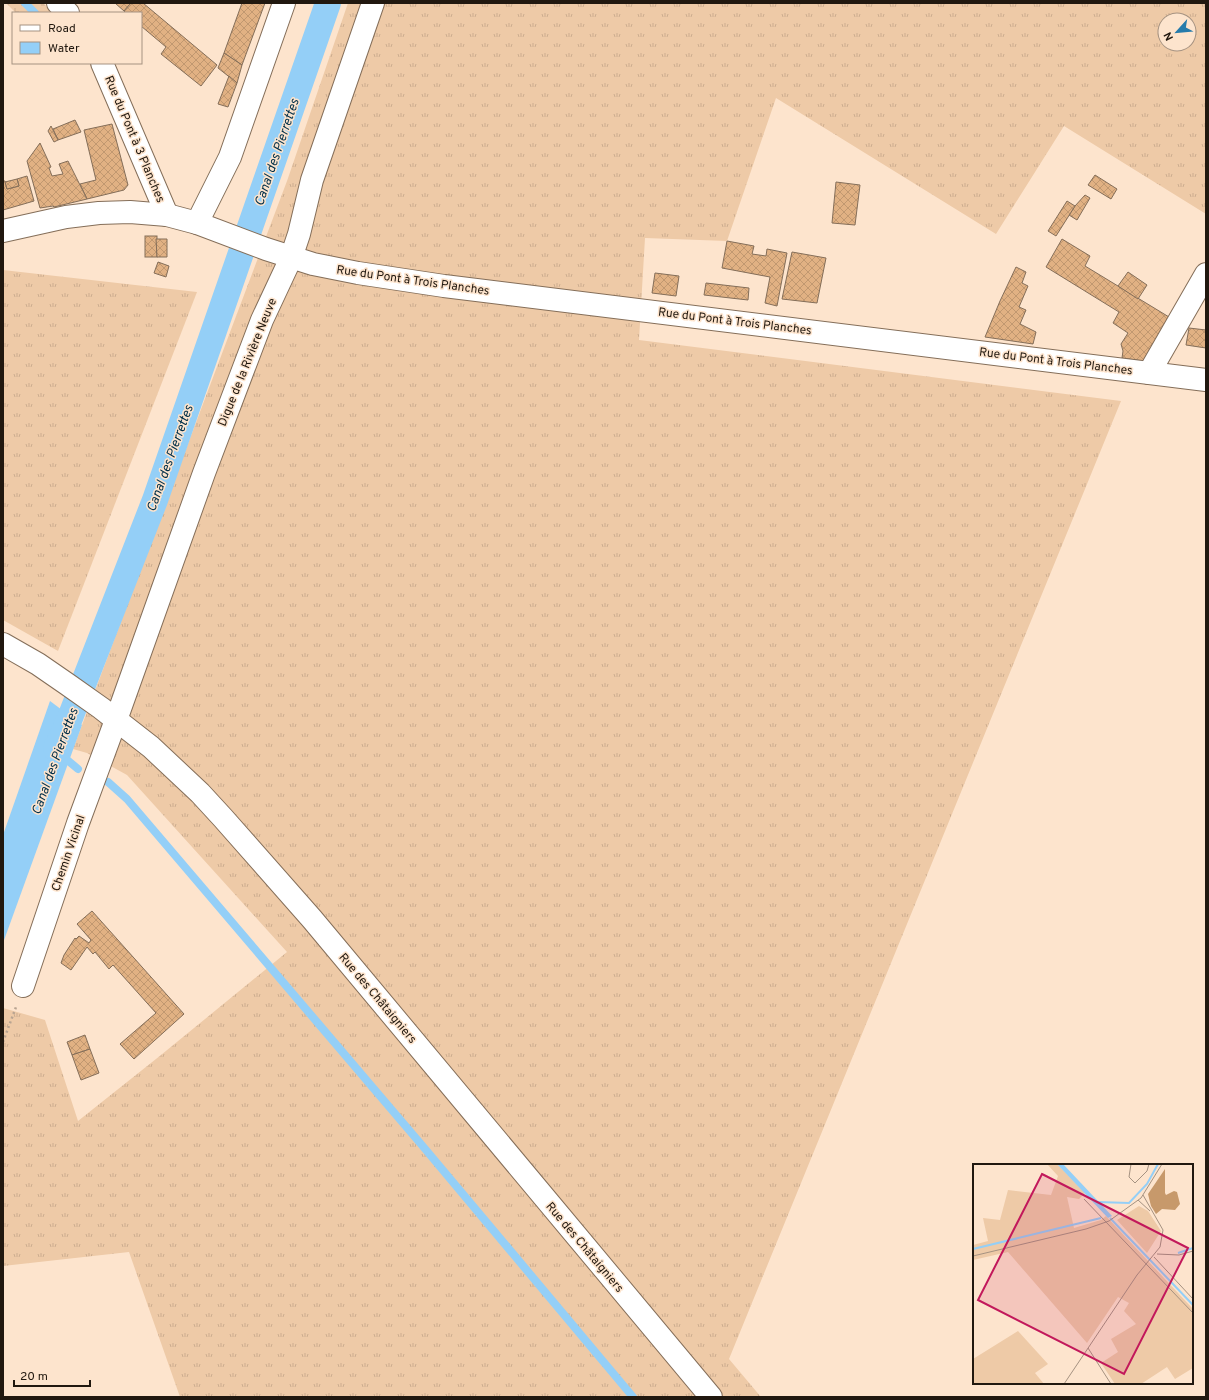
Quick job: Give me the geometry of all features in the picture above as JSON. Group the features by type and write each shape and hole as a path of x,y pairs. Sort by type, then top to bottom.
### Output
{"street":[{"path":"58,3 67,12"},
{"path":"3,231 66,217 99,213 130,212 167,215 197,223 230,158 284,3"},
{"name":"Digue de la Rivière Neuve","path":"108,714 204,473 256,334 291,258 299,234 312,180 373,3"},
{"name":"Rue du Pont à 3 Planches","path":"102,64 167,215"},
{"name":"Rue du Pont à Trois Planches","path":"197,223 291,258 336,269 405,280 1206,380"},
{"path":"1149,373 1206,274"},
{"name":"Rue des Châtaigniers","path":"3,644 38,664 108,714 150,747 200,793 247,844 312,919 710,1397"},
{"name":"Chemin Vicinal","path":"23,986 78,823 108,714"}],"path":[{"path":"3,1042 23,986"}],"green space":[{"path":"6,3 43,3 52,12 15,12"},
{"path":"348,3 1206,3 1206,214 1064,126 996,234 776,98 727,241 645,238 639,340 1121,401 729,1359 761,1397 180,1397 129,1252 3,1266 3,1008 45,1020 78,1121 287,952 127,775 87,753 73,749 287,181"},
{"path":"3,270 197,292 58,651 3,620"}],"water":[{"path":"50,701 82,725 3,943 3,835"}],"building":[{"path":"115,3 131,3 124,11"},
{"path":"131,3 143,3 217,65 201,86 161,54 166,47 142,27 142,12 124,11"},
{"path":"242,3 265,3 242,65 224,53"},
{"path":"224,53 242,65 237,83 218,68"},
{"path":"229,76 237,83 228,107 218,104"},
{"path":"75,120 81,132 58,140 53,129"},
{"path":"112,124 128,185 124,190 87,199 80,184 96,180 84,130"},
{"path":"51,126 58,140 54,142 48,131"},
{"path":"40,143 51,167 49,168 52,176 63,174 59,164 68,161 87,199 54,207 40,208 27,161"},
{"path":"1095,175 1117,189 1111,199 1088,185"},
{"path":"27,176 34,201 3,210 3,181 5,181 7,189 19,186 17,179"},
{"path":"17,179 19,186 7,189 5,182"},
{"path":"836,182 860,185 855,225 832,223"},
{"path":"1085,195 1090,198 1077,220 1069,215"},
{"path":"1067,201 1075,206 1056,236 1048,231"},
{"path":"145,236 157,236 157,257 145,257"},
{"path":"156,239 167,239 167,257 157,257"},
{"path":"1062,239 1090,256 1085,266 1169,317 1143,361 1122,358 1123,351 1121,344 1128,333 1113,323 1119,312 1046,267"},
{"path":"727,241 754,246 752,254 766,256 767,249 787,253 777,306 765,303 770,277 722,268"},
{"path":"792,252 826,258 817,303 782,299"},
{"path":"158,262 169,266 166,277 154,273"},
{"path":"1016,267 1026,272 1022,283 1028,286 1019,307 1026,310 1020,324 1036,332 1033,344 985,337"},
{"path":"1128,272 1147,285 1138,299 1118,286"},
{"path":"655,273 679,276 676,296 652,293"},
{"path":"706,283 749,288 748,300 704,295"},
{"path":"1189,328 1206,330 1206,348 1186,345"},
{"path":"92,911 184,1014 134,1059 120,1044 156,1013 113,965 109,969 95,952 93,954 87,947 71,970 61,963 64,955 75,938 76,939 79,936 89,943 91,940 77,924"},
{"path":"85,1035 90,1049 72,1055 67,1042"},
{"path":"90,1049 99,1073 81,1080 72,1055"}],"waterway":[{"path":"25,3 34,12"},
{"name":"Canal des Pierrettes","path":"56,749 68,723 155,500 328,3"},
{"path":"60,754 78,769"},
{"path":"108,782 127,799 426,1150 633,1397"}]}
